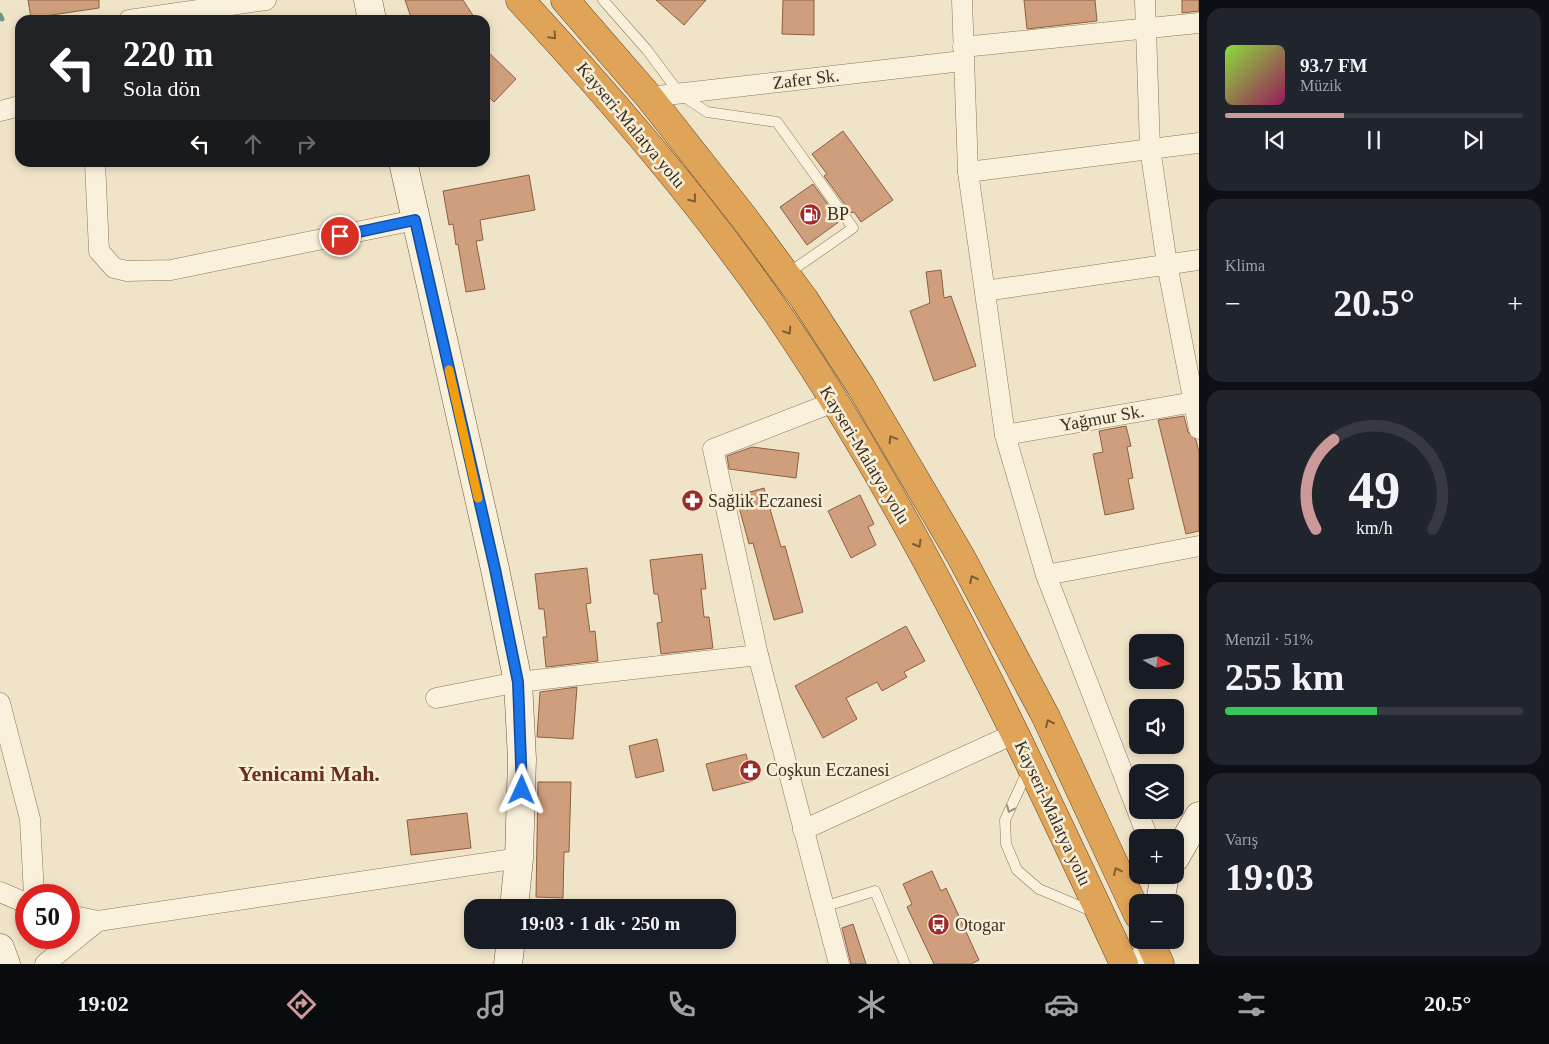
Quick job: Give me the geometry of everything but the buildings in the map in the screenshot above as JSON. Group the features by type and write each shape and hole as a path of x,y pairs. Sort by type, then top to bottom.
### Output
{"highway":[{"name":"Kayseri-Malatya yolu","path":"520,0 590,75 696,202 782,321 834,402 930,566 1016,733 1124,964"},
{"name":"Kayseri-Malatya yolu","path":"565,0 649,97 745,219 786,275 861,387 961,557 1046,717 1129,896"}],"main road":[{"path":"368,0 371,15"},
{"path":"404,167 495,569 518,682 522,759 519,858 515,899"},
{"path":"1184,843 1199,816"},
{"path":"0,948 6,964"},
{"path":"508,964 510,949"}],"street":[{"path":"163,15 266,0"},
{"path":"962,0 968,172 1005,436 1046,575 1145,829"},
{"path":"1145,0 1150,148 1167,264 1196,402 1199,429"},
{"name":"Zafer Sk.","path":"649,97 1147,27 1199,23"},
{"path":"0,111 15,107"},
{"path":"968,172 1199,143"},
{"path":"95,167 99,251 114,268 127,271 171,270 415,220"},
{"path":"985,291 1199,260"},
{"path":"834,402 713,449 758,655 802,830 839,964"},
{"name":"Yağmur Sk.","path":"1005,436 1196,402"},
{"path":"1046,575 1199,546"},
{"path":"436,698 518,682 758,655"},
{"path":"0,703 30,819 33,884"},
{"path":"802,830 1016,733"},
{"path":"80,917 98,921 519,858"},
{"path":"0,892 15,899"},
{"path":"45,964 98,921"}],"lane":[{"path":"603,0 647,50 680,94 707,112 777,122 853,228 786,275"},
{"path":"1031,764 1006,820 1006,844 1017,870 1039,889 1101,915"},
{"path":"824,907 875,891 905,964"}],"waterway":[{"path":"0,15 2,19"}],"slow traffic":[{"path":"449,370 478,498"}],"place":[{"name":"BP","path":"811,214"},
{"name":"Sağlık Eczanesi","path":"692,501"},
{"name":"Coşkun Eczanesi","path":"750,770"},
{"name":"Otogar","path":"939,925"}],"district":[{"name":"Yenicami Mah.","path":"309,773"}],"route":[{"path":"340,236 415,220 495,569 518,682 522,790"}]}
